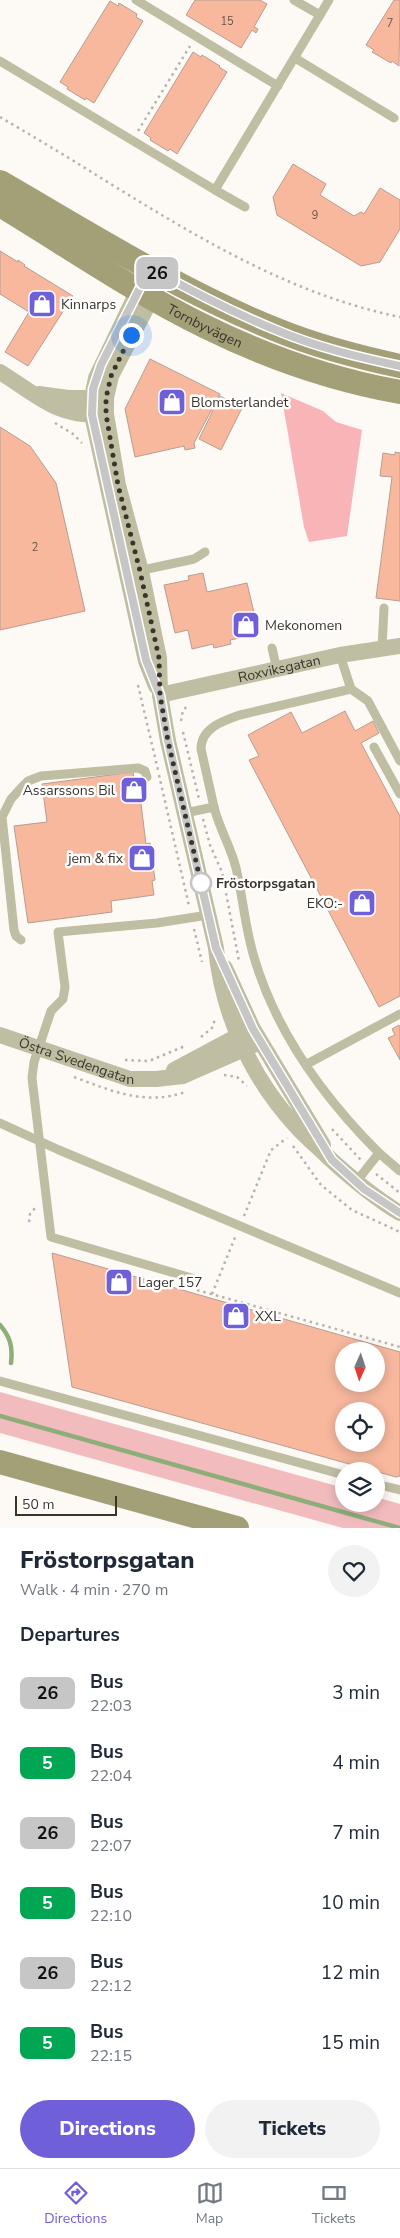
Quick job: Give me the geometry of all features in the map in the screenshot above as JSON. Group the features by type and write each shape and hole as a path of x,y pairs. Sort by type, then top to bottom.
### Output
{"main road":[{"name":"Tornbyvägen","path":"0,182 156,272 218,305 278,331 360,357 400,366"},
{"name":"Tornbyvägen","path":"0,205 145,294 206,327 270,355 313,370 400,392"},
{"path":"0,1462 237,1528"}],"street":[{"path":"156,272 145,294 101,365 99,406 133,572 146,660 160,695 216,948 218,976 249,1039 260,1079 295,1125 356,1182 400,1213"},
{"path":"0,372 33,393 99,406"},
{"name":"Roxviksgatan","path":"160,695 340,655 400,646"},
{"name":"Östra Svedengatan","path":"0,1034 130,1078 156,1080 249,1039"}],"lane":[{"path":"136,0 278,86"},
{"path":"294,0 320,16"},
{"path":"215,190 330,0"},
{"path":"295,58 394,118"},
{"path":"0,62 245,207"},
{"path":"133,572 194,559 205,552"},
{"path":"382,648 384,608"},
{"path":"272,648 277,670"},
{"path":"340,655 351,689 368,701 400,761"},
{"path":"351,689 240,715 224,721 204,734 200,749 218,823 235,865 258,972 287,1034 332,1103 379,1153 400,1171"},
{"path":"374,747 400,794"},
{"path":"21,940 14,930 2,817 11,800 28,781 41,776 138,768 145,771 147,777"},
{"path":"185,813 214,807"},
{"path":"195,1279 51,1237 32,1078 51,1010 62,1000 65,987 58,932 166,922 208,915"},
{"path":"307,1064 400,1014"},
{"path":"0,1123 400,1293"},
{"path":"356,1182 379,1153"},
{"path":"0,1380 335,1473"},
{"path":"385,1486 400,1490"}],"path":[{"path":"132,141 196,36"},
{"path":"0,117 199,238 258,269 352,305 400,317"},
{"path":"220,1076 228,1074 237,1077 252,1094"},
{"path":"68,1075 117,1093 142,1098 164,1097 192,1088"},
{"path":"212,1294 271,1150 287,1138 317,1180 346,1205 362,1216 400,1232"},
{"path":"195,1289 400,1347"},
{"path":"238,1306 240,1302"}],"shaded area":[{"path":"281,393 323,411 336,422 362,430 347,536 309,542 304,527"},
{"path":"0,1392 335,1485 335,1512 385,1512 385,1500 400,1504 400,1528 343,1528 0,1433"}],"building":[{"path":"195,0 260,0 267,4 254,27 258,29 256,33 252,30 241,48 186,15"},
{"path":"394,0 400,0 399,66 372,52 374,50 366,45"},
{"path":"110,1 118,6 119,3 137,14 136,17 143,21 94,103 67,89 68,87 60,82"},
{"path":"193,52 201,57 202,55 227,72 177,154 150,140 151,138 144,133"},
{"path":"293,164 326,184 320,195 354,216 361,212 364,214 380,188 400,200 400,229 380,262 361,266 277,215 273,197"},
{"name":"Kinnarps","path":"0,251 18,262 18,260 24,266 73,296 28,366 5,352 29,312 0,294"},
{"name":"Blomsterlandet","path":"150,359 220,394 194,443 195,448 185,450 184,446 135,457 125,409"},
{"path":"220,396 242,408 221,450 199,439"},
{"path":"0,427 30,446 56,483 85,611 0,630"},
{"path":"395,452 400,453 400,601 376,598 392,477 380,476 383,453 395,455"},
{"path":"203,573 207,592 247,583 259,634 230,640 231,644 214,648 213,644 192,649 188,630 175,633 164,585 189,580 188,576"},
{"name":"EKO:-","path":"345,711 355,731 373,721 379,733 361,743 400,816 400,996 379,1007 249,760 259,756 248,735 291,712 302,733"},
{"path":"133,772 136,796 140,796 146,844 150,843 155,880 152,881 154,895 111,901 112,912 28,923 14,826 47,822 42,784"},
{"path":"399,1025 400,1060 388,1038 395,1035 392,1029"},
{"path":"52,1253 365,1342 335,1342 335,1392 385,1392 385,1348 400,1352 400,1476 396,1477 385,1474 385,1462 342,1462 72,1387"}],"waterway":[{"path":"0,1325 10,1342 12,1352 11,1363"},
{"path":"0,1416 400,1528"}],"bus line":[{"name":"26","path":"400,366 318,345 278,331 218,305 150,268 101,365 92,398 92,415 96,440 126,574 146,660 160,695 168,741 216,948 253,1029 332,1160 364,1189 400,1213"}],"place":[{"name":"Kinnarps","path":"42,304"},
{"name":"Blomsterlandet","path":"172,402"},
{"name":"Mekonomen","path":"246,625"},
{"name":"Assarssons Bil","path":"134,790"},
{"name":"jem & fix","path":"142,858"},
{"name":"Fröstorpsgatan","path":"201,883"},
{"name":"EKO:-","path":"362,903"},
{"name":"Lager 157","path":"119,1282"},
{"name":"XXL","path":"236,1316"}],"route":[{"path":"131,335 111,376 106,398 106,414 118,485 140,571 159,658 160,695 168,741 201,883"}]}
